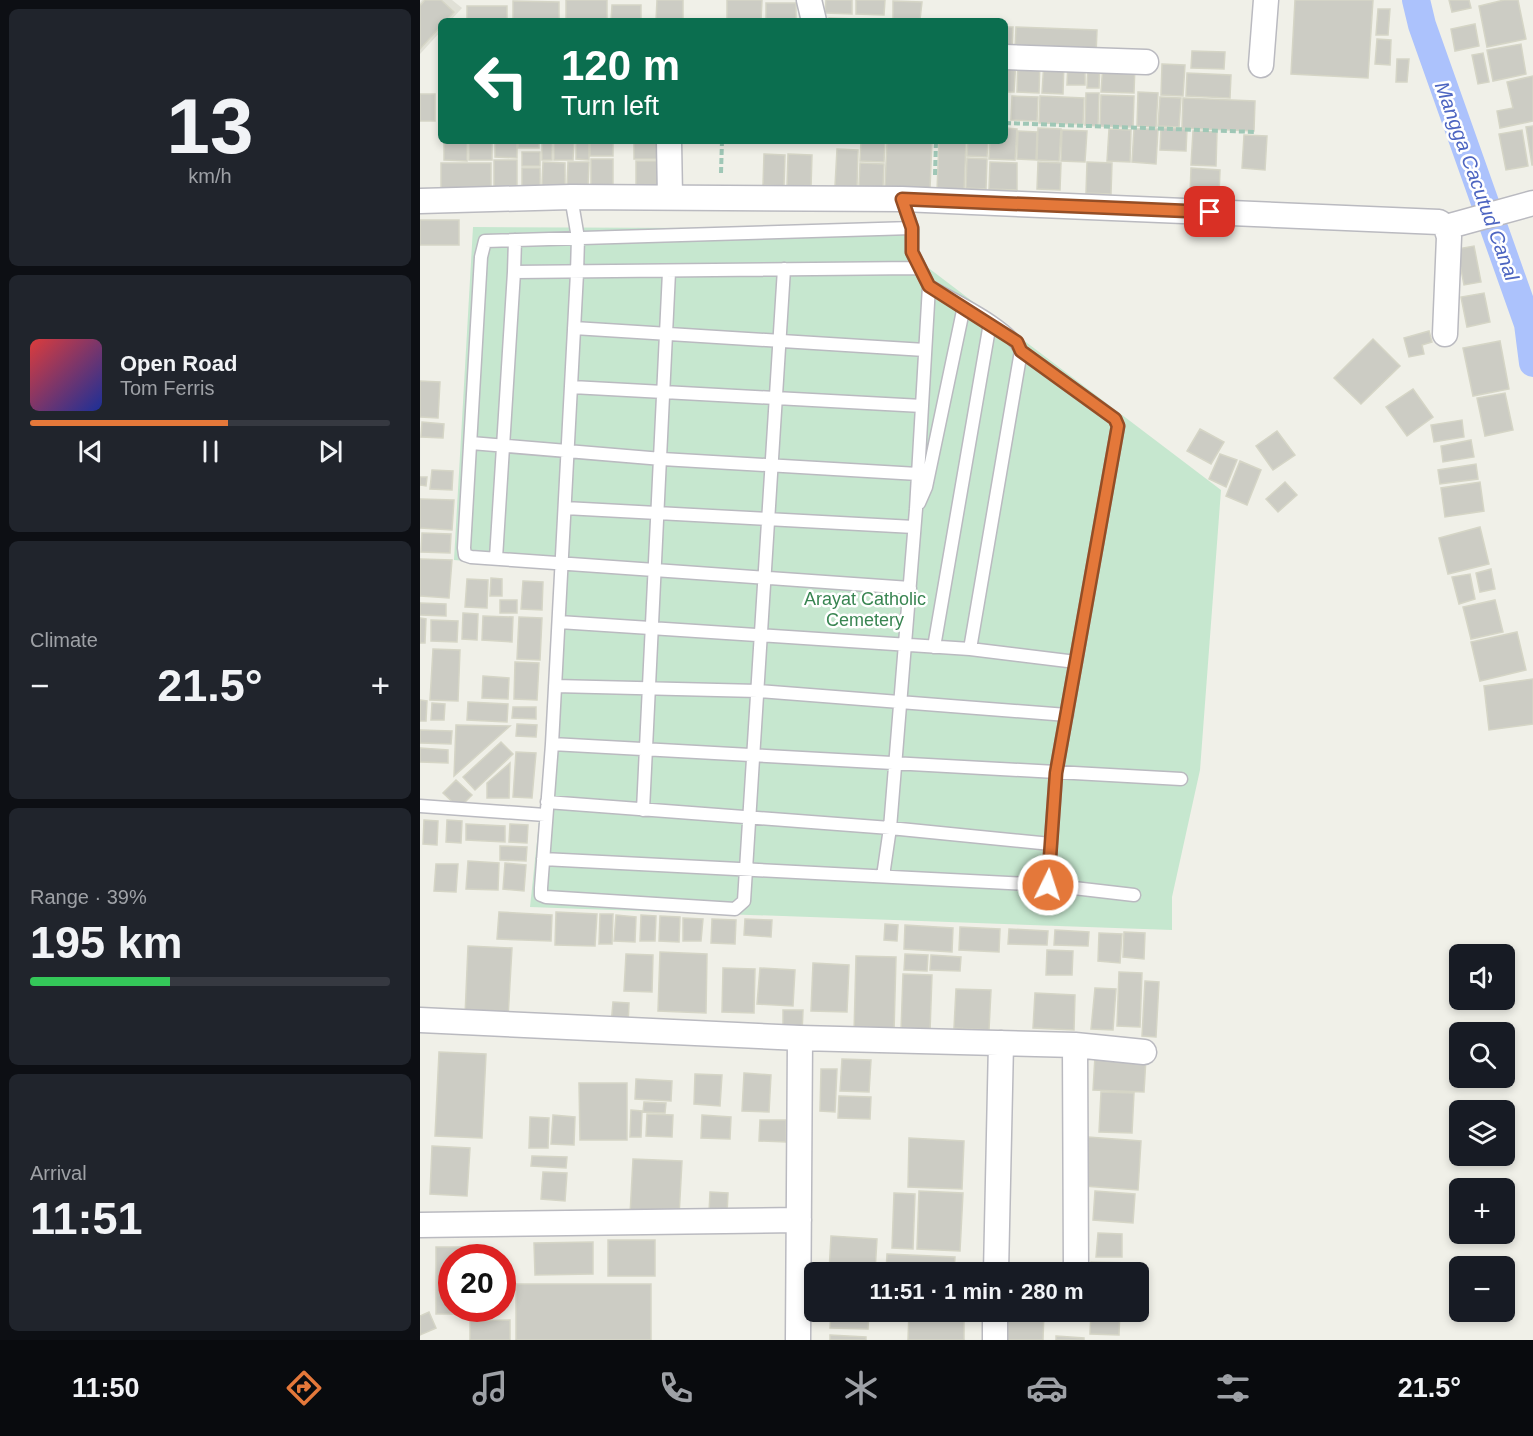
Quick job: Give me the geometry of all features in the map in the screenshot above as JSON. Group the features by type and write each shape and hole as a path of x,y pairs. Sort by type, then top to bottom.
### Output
{"street":[{"path":"809,0 813,18"},
{"path":"1261,65 1266,0"},
{"path":"1008,57 1146,62"},
{"path":"669,144 669,198"},
{"path":"420,201 571,197 902,199 1439,222 1453,226 1533,203"},
{"path":"1445,334 1449,237 1453,226"},
{"path":"420,1020 800,1038 1075,1045 1144,1052"},
{"path":"798,1340 800,1038"},
{"path":"996,1262 1001,1043"},
{"path":"1075,1045 1076,1262"},
{"path":"420,1225 799,1220"},
{"path":"995,1322 995,1340"}],"lane":[{"path":"571,197 578,238 577,273 552,744 541,888 541,895 546,897 735,909 744,901 784,269"},
{"path":"902,199 912,228 912,252 929,286 990,322 1017,342 1021,351 1115,419 1118,426 1056,773 1048,885"},
{"path":"910,588 465,555 482,247 485,241 912,228"},
{"path":"496,558 515,240"},
{"path":"514,272 918,268"},
{"path":"643,810 662,459 669,272"},
{"path":"883,876 890,828 910,588 929,286"},
{"path":"916,509 926,487 964,306"},
{"path":"934,647 990,322"},
{"path":"574,328 925,350"},
{"path":"970,649 1021,351"},
{"path":"572,387 922,406"},
{"path":"471,443 662,459 918,474"},
{"path":"565,508 914,527"},
{"path":"559,622 970,649 1076,662"},
{"path":"555,686 758,691 1067,715"},
{"path":"552,744 1181,779"},
{"path":"547,802 890,828 1051,844"},
{"path":"420,806 545,815"},
{"path":"543,860 745,868 1048,885 1134,895"}],"path":[{"path":"1008,123 1256,132"},
{"path":"721,198 722,144"},
{"path":"934,200 936,144"}],"shaded area":[{"path":"422,0 452,0 462,8 453,18 438,18 438,34 420,54 420,3"}],"green space":[{"name":"Arayat Catholic Cemetery","path":"473,227 920,229 918,260 1221,490 1200,770 1172,897 1172,930 530,907 547,747 556,568 454,560"}],"building":[{"path":"425,0 441,0 454,12 449,18 438,18 438,29 420,49 420,6"},
{"path":"566,0 607,0 607,18 566,18"},
{"path":"657,0 683,0 683,18 656,18"},
{"path":"727,0 762,0 761,18 727,18"},
{"path":"826,0 852,0 852,14 825,13"},
{"path":"856,0 885,0 884,15 856,14"},
{"path":"1295,0 1373,0 1368,78 1291,74"},
{"path":"1449,0 1469,0 1471,8 1452,12"},
{"path":"1504,0 1518,0 1526,39 1487,47 1479,6"},
{"path":"513,1 559,2 559,18 513,18"},
{"path":"893,1 922,2 920,18 893,18"},
{"path":"766,3 796,3 796,18 766,18"},
{"path":"612,5 641,5 641,18 611,18"},
{"path":"467,6 507,6 507,18 467,18"},
{"path":"1378,9 1390,9 1388,35 1376,35"},
{"path":"1475,24 1479,46 1455,51 1451,29"},
{"path":"1008,27 1013,27 1012,51 1008,51"},
{"path":"1016,27 1097,30 1096,54 1015,52"},
{"path":"1377,39 1391,40 1390,65 1375,64"},
{"path":"1521,44 1526,74 1493,81 1487,50"},
{"path":"1192,51 1225,52 1224,69 1191,68"},
{"path":"1483,53 1489,82 1478,84 1472,55"},
{"path":"1008,59 1016,60 1014,92 1008,92"},
{"path":"1018,59 1040,60 1039,93 1017,92"},
{"path":"1397,59 1409,59 1407,82 1396,82"},
{"path":"1044,61 1064,62 1063,94 1042,93"},
{"path":"1068,61 1085,62 1085,85 1067,85"},
{"path":"1088,63 1100,63 1099,88 1087,88"},
{"path":"1103,64 1135,65 1134,93 1101,92"},
{"path":"1162,64 1185,65 1183,96 1161,95"},
{"path":"1187,73 1231,75 1230,98 1186,96"},
{"path":"1533,76 1533,121 1500,128 1497,111 1513,108 1507,82"},
{"path":"1138,92 1158,93 1156,127 1137,126"},
{"path":"1086,93 1099,93 1098,126 1085,125"},
{"path":"420,94 435,94 435,121 420,121"},
{"path":"1101,95 1134,96 1133,127 1100,126"},
{"path":"1012,96 1038,97 1037,121 1011,120"},
{"path":"1040,96 1084,98 1083,124 1039,123"},
{"path":"1160,97 1181,98 1179,127 1158,126"},
{"path":"1183,98 1255,101 1254,131 1182,128"},
{"path":"1533,126 1533,165 1532,165 1526,127"},
{"path":"1008,128 1017,129 1015,160 989,159 990,144 1008,144"},
{"path":"1038,128 1061,129 1059,161 1037,160"},
{"path":"1161,128 1187,129 1186,151 1160,150"},
{"path":"1109,129 1131,130 1130,162 1107,161"},
{"path":"1134,129 1158,129 1156,164 1132,162"},
{"path":"1062,130 1087,131 1085,162 1061,161"},
{"path":"1522,130 1528,166 1506,170 1499,134"},
{"path":"1018,131 1037,132 1036,160 1017,159"},
{"path":"1193,131 1217,132 1216,166 1191,165"},
{"path":"1244,135 1267,136 1265,170 1242,168"},
{"path":"444,144 467,144 467,161 444,160"},
{"path":"469,144 492,144 492,160 469,160"},
{"path":"495,144 517,144 517,158 495,157"},
{"path":"518,144 539,144 539,148 518,148"},
{"path":"542,144 552,144 552,160 542,160"},
{"path":"554,144 574,144 573,160 554,160"},
{"path":"576,144 589,144 589,160 576,159"},
{"path":"590,144 613,144 613,156 590,156"},
{"path":"634,144 659,144 659,159 634,159"},
{"path":"861,144 885,144 884,162 860,161"},
{"path":"887,144 932,144 930,189 885,187"},
{"path":"939,144 966,144 964,192 937,191"},
{"path":"968,144 988,144 987,157 967,156"},
{"path":"837,149 858,150 857,186 835,186"},
{"path":"522,152 540,152 540,166 522,166"},
{"path":"764,154 785,155 784,186 763,185"},
{"path":"788,154 812,155 811,188 787,187"},
{"path":"967,158 987,159 986,189 966,188"},
{"path":"591,159 613,159 613,189 591,189"},
{"path":"494,160 517,160 517,192 494,191"},
{"path":"636,161 661,161 660,191 636,191"},
{"path":"543,162 565,163 565,186 542,186"},
{"path":"568,162 589,162 588,187 567,187"},
{"path":"990,162 1017,163 1017,190 989,189"},
{"path":"1038,162 1061,163 1060,190 1037,189"},
{"path":"1087,162 1112,163 1111,194 1086,193"},
{"path":"441,163 491,163 491,190 441,190"},
{"path":"860,163 884,164 883,187 859,186"},
{"path":"522,168 540,168 540,188 522,187"},
{"path":"1191,168 1220,170 1219,195 1190,194"},
{"path":"420,220 459,220 459,245 420,245"},
{"path":"1474,246 1481,282 1464,285 1457,249"},
{"path":"1484,293 1490,322 1467,327 1461,297"},
{"path":"1429,331 1432,342 1422,345 1424,354 1409,357 1404,338"},
{"path":"1373,339 1400,366 1361,404 1334,378"},
{"path":"1500,341 1509,389 1473,396 1463,348"},
{"path":"420,381 440,382 438,418 420,417"},
{"path":"1413,389 1433,417 1407,436 1386,407"},
{"path":"1505,393 1513,430 1485,436 1477,398"},
{"path":"1462,420 1464,437 1434,442 1431,425"},
{"path":"422,422 444,424 443,438 421,437"},
{"path":"1200,429 1224,442 1211,464 1187,451"},
{"path":"1277,431 1295,455 1273,470 1256,446"},
{"path":"1471,440 1474,457 1443,462 1441,446"},
{"path":"1220,454 1237,460 1226,487 1209,479"},
{"path":"1240,461 1261,470 1247,505 1226,496"},
{"path":"1476,464 1478,479 1440,484 1438,470"},
{"path":"432,470 453,471 452,490 430,489"},
{"path":"420,477 427,477 426,486 420,485"},
{"path":"1285,482 1297,495 1278,512 1266,499"},
{"path":"1480,482 1484,511 1445,517 1441,488"},
{"path":"420,499 454,500 452,530 420,528"},
{"path":"1480,527 1489,564 1448,574 1439,538"},
{"path":"422,533 451,534 450,553 421,552"},
{"path":"420,559 452,560 449,598 420,596"},
{"path":"1491,569 1495,589 1480,592 1476,573"},
{"path":"1470,574 1475,599 1459,604 1452,577"},
{"path":"491,578 502,579 502,596 490,596"},
{"path":"467,579 488,580 487,608 465,607"},
{"path":"523,581 543,582 542,610 521,609"},
{"path":"500,600 517,600 517,613 500,613"},
{"path":"1495,600 1503,632 1471,639 1463,607"},
{"path":"420,603 446,604 446,616 420,615"},
{"path":"463,613 478,614 477,640 462,639"},
{"path":"483,616 513,617 512,642 482,640"},
{"path":"519,617 542,618 540,660 517,659"},
{"path":"420,618 426,619 425,643 420,643"},
{"path":"431,620 458,621 457,642 431,641"},
{"path":"1517,632 1526,670 1480,681 1471,642"},
{"path":"433,649 460,650 458,701 430,700"},
{"path":"515,662 539,663 537,700 514,699"},
{"path":"483,676 509,678 508,699 482,698"},
{"path":"1533,679 1533,724 1489,730 1484,686"},
{"path":"420,700 427,701 426,721 420,721"},
{"path":"468,702 508,704 507,722 467,720"},
{"path":"432,703 445,704 444,720 431,720"},
{"path":"513,707 536,707 536,719 512,718"},
{"path":"517,724 537,725 536,737 516,736"},
{"path":"456,725 510,726 454,776"},
{"path":"420,730 452,731 451,744 420,743"},
{"path":"501,742 513,754 475,790 463,777"},
{"path":"420,748 448,750 448,763 420,762"},
{"path":"516,752 536,753 532,798 513,797"},
{"path":"510,763 509,798 487,798 487,783"},
{"path":"456,780 472,795 459,808 443,793"},
{"path":"424,820 438,821 437,845 423,844"},
{"path":"447,820 462,821 461,843 446,842"},
{"path":"466,824 505,826 505,842 466,840"},
{"path":"510,824 528,825 527,843 509,842"},
{"path":"500,846 527,847 526,861 500,860"},
{"path":"468,861 499,863 498,890 466,889"},
{"path":"505,863 526,865 524,891 503,889"},
{"path":"436,864 458,864 456,892 434,891"},
{"path":"499,912 552,915 551,941 497,939"},
{"path":"556,912 597,914 595,946 555,945"},
{"path":"600,914 613,914 612,944 599,944"},
{"path":"616,915 636,917 635,942 614,941"},
{"path":"641,915 656,916 655,941 640,941"},
{"path":"660,916 680,917 679,942 659,941"},
{"path":"683,918 703,919 701,941 683,941"},
{"path":"712,919 736,920 735,944 711,943"},
{"path":"745,919 772,920 771,937 744,935"},
{"path":"885,924 898,925 897,941 884,940"},
{"path":"905,925 953,928 952,952 904,949"},
{"path":"960,927 1000,929 999,952 959,950"},
{"path":"1009,929 1048,931 1047,945 1008,944"},
{"path":"1055,930 1089,932 1088,946 1054,945"},
{"path":"1124,932 1145,933 1144,959 1123,957"},
{"path":"1099,933 1122,934 1120,963 1098,961"},
{"path":"468,946 512,948 508,1018 465,1016"},
{"path":"1047,950 1073,951 1072,975 1046,975"},
{"path":"660,952 707,954 706,1013 658,1011"},
{"path":"626,954 653,955 652,992 624,991"},
{"path":"905,954 928,955 927,971 904,970"},
{"path":"931,955 961,957 960,971 930,970"},
{"path":"856,956 896,957 894,1033 854,1033"},
{"path":"813,963 849,965 847,1012 811,1011"},
{"path":"723,968 755,969 754,1013 722,1012"},
{"path":"760,968 795,970 793,1006 757,1004"},
{"path":"1119,972 1142,973 1140,1027 1117,1026"},
{"path":"903,974 932,975 930,1032 901,1031"},
{"path":"1145,981 1159,982 1156,1037 1142,1036"},
{"path":"1095,988 1116,989 1113,1030 1091,1029"},
{"path":"956,989 991,990 989,1030 954,1028"},
{"path":"1035,993 1075,995 1074,1030 1033,1028"},
{"path":"613,1002 629,1003 628,1026 611,1025"},
{"path":"783,1010 803,1010 802,1034 783,1033"},
{"path":"439,1052 486,1054 482,1138 435,1136"},
{"path":"1095,1056 1146,1058 1144,1092 1093,1090"},
{"path":"842,1059 871,1060 869,1092 840,1091"},
{"path":"821,1069 837,1069 835,1112 820,1111"},
{"path":"744,1073 771,1075 769,1112 742,1111"},
{"path":"695,1074 722,1075 720,1106 694,1104"},
{"path":"636,1079 672,1081 671,1101 635,1099"},
{"path":"579,1083 627,1083 627,1140 580,1140"},
{"path":"1101,1092 1134,1093 1132,1133 1099,1132"},
{"path":"839,1096 871,1097 870,1119 838,1118"},
{"path":"644,1102 666,1103 665,1113 643,1112"},
{"path":"631,1110 642,1111 641,1137 630,1137"},
{"path":"647,1114 673,1115 672,1137 646,1136"},
{"path":"553,1115 575,1117 574,1145 551,1144"},
{"path":"702,1115 731,1117 730,1139 701,1138"},
{"path":"530,1117 549,1118 548,1148 529,1148"},
{"path":"760,1120 786,1120 786,1142 759,1141"},
{"path":"1088,1137 1141,1141 1138,1190 1084,1186"},
{"path":"909,1138 964,1141 962,1189 908,1187"},
{"path":"432,1146 470,1148 467,1196 430,1194"},
{"path":"532,1156 567,1157 566,1168 531,1166"},
{"path":"633,1159 682,1161 679,1217 630,1215"},
{"path":"543,1172 567,1173 565,1201 541,1199"},
{"path":"919,1191 963,1193 960,1251 917,1249"},
{"path":"1095,1191 1135,1194 1133,1223 1093,1220"},
{"path":"710,1192 728,1193 727,1214 709,1213"},
{"path":"894,1193 915,1194 913,1249 892,1248"},
{"path":"1098,1233 1122,1234 1122,1257 1096,1257"},
{"path":"831,1236 877,1239 876,1262 830,1262"},
{"path":"608,1240 655,1240 655,1276 608,1276"},
{"path":"593,1242 593,1274 535,1275 534,1243"},
{"path":"436,1247 438,1247 438,1314 436,1314"},
{"path":"887,1254 955,1257 955,1262 887,1262"},
{"path":"516,1284 651,1284 651,1340 516,1340"},
{"path":"429,1312 436,1328 420,1335 420,1316"},
{"path":"470,1322 510,1322 510,1340 470,1340"},
{"path":"830,1322 868,1322 868,1329 830,1328"},
{"path":"909,1322 964,1322 964,1340 908,1340"},
{"path":"1006,1322 1044,1322 1043,1340 1005,1340"},
{"path":"1091,1322 1120,1322 1119,1335 1090,1334"},
{"path":"830,1335 866,1337 866,1340 830,1340"},
{"path":"1056,1336 1084,1338 1084,1340 1056,1340"}],"waterway":[{"name":"Mangga Cacutud Canal","path":"1416,0 1422,25 1528,324 1533,363"}],"route":[{"path":"1048,885 1056,773 1118,426 1115,419 1021,351 1017,342 990,322 929,286 912,252 912,228 902,199 1210,212"}]}
